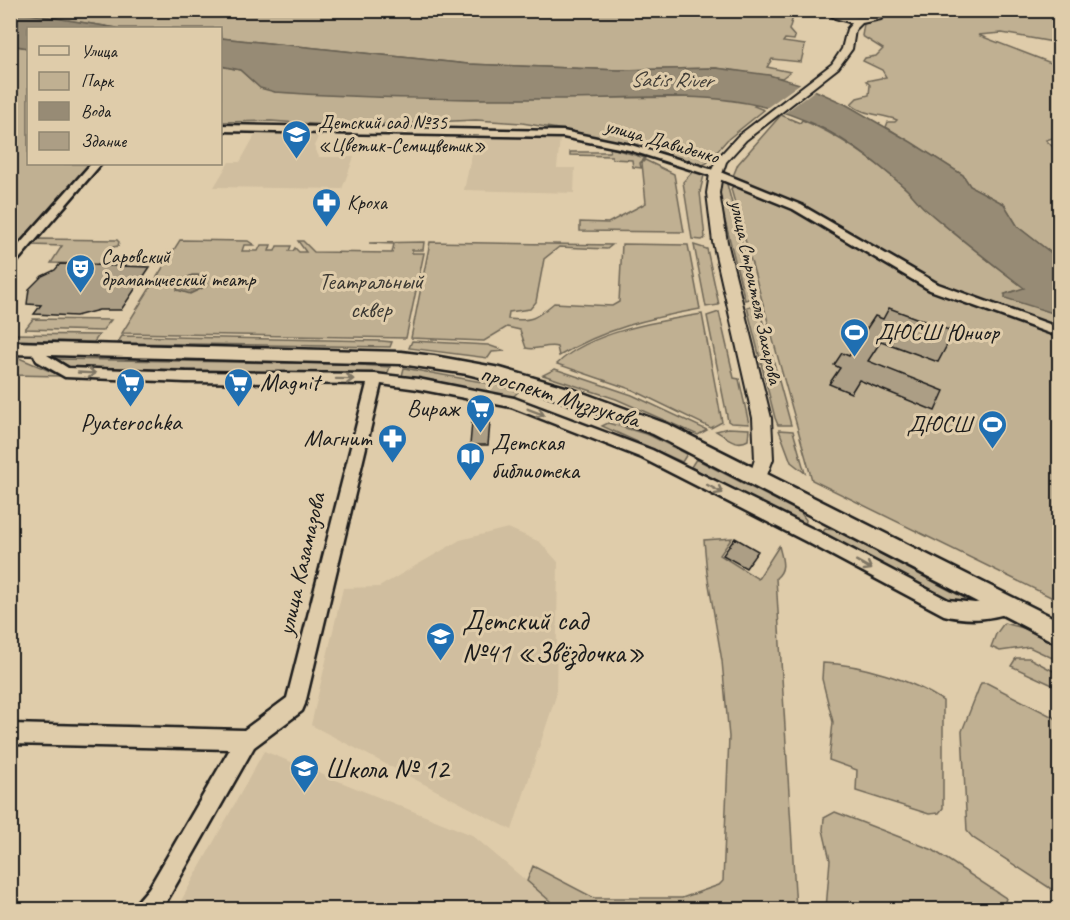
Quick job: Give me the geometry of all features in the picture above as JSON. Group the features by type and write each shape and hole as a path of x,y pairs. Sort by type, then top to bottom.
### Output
{"main road":[{"name":"проспект Музрукова","path":"10,348 401,358 464,366 531,384 606,407 660,429 1059,634"}],"street":[{"path":"827,10 848,22 851,29 859,21 878,17 879,10"},
{"path":"837,16 867,20"},
{"name":"улица Строителя Захарова","path":"758,478 765,459 762,418 720,242 713,193 716,174 731,149 830,70 844,56 851,29"},
{"name":"улица Давиденко","path":"222,128 563,134 631,148 716,174 796,207 934,287 1059,333"},
{"path":"10,263 95,165"},
{"path":"38,349 42,358 65,372 186,377 375,379 418,384 514,403 647,454 813,537 944,607 956,611 987,612 1007,606"},
{"name":"улица Казамазова","path":"145,909 157,896 247,740 295,704 375,379"},
{"path":"10,735 105,735 247,740"}],"shaded area":[{"name":"Детский сад №35 «Цветик-Семицветик»","path":"255,135 319,135 314,146 319,157 354,157 342,189 214,187 229,162 240,162"},
{"path":"476,136 560,138 557,168 575,168 574,193 464,190"},
{"name":"Детский сад №41 «Звёздочка»","path":"508,528 540,542 558,562 556,696 512,830 311,725 343,588 379,587 460,540"},
{"name":"Школа № 12","path":"264,751 472,835 550,901 547,910 176,910"}],"green space":[{"path":"795,10 789,30 795,37 794,40 785,39 783,42 805,45 801,62 772,59 767,67 790,72 782,78 716,68 619,70 468,64 222,38 222,27 111,27 11,11"},
{"path":"888,11 1059,11 1059,43 1002,33 978,35 1059,66 1059,136 1046,140 1059,153 1059,259 1018,227 1004,204 970,186 963,175 886,127 888,122 897,120 866,112 851,104 857,98 869,95 870,85 866,81 886,77 882,70 863,61 865,58 876,56 883,49 862,36 864,24 888,17"},
{"path":"11,45 27,48 27,165 88,165 11,252"},
{"path":"222,66 240,70 255,83 275,92 471,99 712,97 757,104 754,106 764,110 727,140 707,163 701,166 576,132 522,123 476,120 341,126 271,121 222,122"},
{"path":"781,115 815,126 870,159 895,178 949,229 1025,288 1005,294 1059,315 1059,601 812,480 731,189 735,183 731,181 738,164"},
{"path":"611,148 645,158 640,163 641,168 633,167 632,160 612,159 612,156 570,155 570,152 609,152"},
{"path":"645,160 674,174 684,232 580,231 580,222 608,223 646,203 642,163"},
{"path":"694,170 704,175 700,192 705,238 702,240 692,239 683,182"},
{"path":"719,178 727,184 756,297 745,300 720,201"},
{"path":"39,239 117,240 119,242 118,246 113,247 100,264 51,263 62,246 32,245"},
{"name":"Театральный сквер","path":"180,240 248,241 254,245 244,245 242,251 258,251 261,245 271,245 269,251 275,251 277,246 291,246 289,251 295,248 299,252 306,252 298,241 303,241 314,252 392,253 394,244 369,243 424,242 423,250 412,250 412,253 424,253 406,338 122,333"},
{"path":"430,242 612,245 607,249 559,247 544,259 536,302 530,309 509,312 508,319 523,320 538,315 554,303 612,306 619,302 622,244 688,245 700,309 627,326 593,339 559,356 557,347 526,348 520,330 507,327 484,341 411,338"},
{"path":"694,245 707,249 719,305 706,307"},
{"path":"758,304 791,425 778,425 775,418 747,307"},
{"path":"719,312 734,378 739,379 749,424 728,421 707,316"},
{"path":"702,314 722,422 711,428 633,390 557,364 571,353 605,336 645,324"},
{"path":"33,319 111,320 102,331 25,329"},
{"path":"11,334 99,335 94,342 11,340"},
{"path":"122,336 392,342 390,347 118,342"},
{"path":"412,341 488,345 505,351 492,352 488,358 409,348"},
{"path":"11,358 19,358 62,376 11,375"},
{"path":"56,359 344,364 390,367 387,375 70,367"},
{"path":"404,368 519,391 513,397 402,376"},
{"path":"555,369 632,395 707,430 698,435 616,399 543,375"},
{"path":"608,423 649,435 687,454 682,462 602,426"},
{"path":"728,428 749,429 748,440 736,442 716,431"},
{"path":"779,430 793,431 805,473 791,462"},
{"path":"696,459 801,513 806,520 805,527 691,467"},
{"path":"825,529 835,530 972,602 971,605 950,603 821,535"},
{"path":"732,538 720,555 758,579 779,546 782,559 782,571 776,578 796,909 547,909 550,901 527,881 533,866 594,898 682,898 719,885 723,881 729,737 722,661 707,573 704,540"},
{"path":"1004,623 1027,629 1059,646 1059,661 1029,647 1000,651 991,647"},
{"path":"1016,658 1029,658 1059,674 1059,688 1011,666"},
{"path":"823,663 853,666 885,674 917,686 943,701 943,808 939,813 929,814 856,791 857,770 829,760 833,722 822,679"},
{"path":"981,683 987,683 1057,719 1059,723 1059,894 973,838 967,831 962,731"},
{"path":"835,812 933,850 1006,898 1003,909 826,909 830,860 823,830 824,818"}],"water":[{"path":"11,11 111,27 27,27 27,48 11,45"},
{"name":"Satis River","path":"222,38 468,64 619,70 716,68 769,75 803,85 845,104 911,142 963,175 970,186 1004,204 1018,227 1059,259 1059,315 1005,298 1005,294 1024,288 937,219 906,188 864,154 822,128 790,114 758,105 695,97 456,99 275,92 260,88 240,70 222,66"},
{"path":"192,275 208,279 207,286 190,294 177,290 177,283"}],"pier":[{"path":"802,82 818,88 782,115 765,109"}],"building":[{"name":"Саровский драматический театр","path":"60,264 150,267 121,310 99,310 76,316 34,314 41,305 27,304 29,289 42,276 55,270"},
{"name":"ДЮСШ Юниор","path":"889,308 954,332 938,362 881,341 868,361 944,391 935,411 859,380 851,393 829,384 840,368 834,365 842,353 849,356 875,316 883,319"},
{"name":"Вираж","path":"472,422 490,423 488,445 470,445"},
{"path":"735,538 758,551 746,568 723,555"}],"place":[{"name":"Детский сад №35 «Цветик-Семицветик»","path":"297,160"},
{"name":"Кроха","path":"326,228"},
{"name":"Саровский драматический театр","path":"80,294"},
{"name":"ДЮСШ Юниор","path":"854,358"},
{"name":"Pyaterochka","path":"131,408"},
{"name":"Magnit","path":"239,408"},
{"name":"Вираж","path":"480,434"},
{"name":"ДЮСШ","path":"993,450"},
{"name":"Магнит","path":"393,464"},
{"name":"Детская библиотека","path":"470,482"},
{"name":"Детский сад №41 «Звёздочка»","path":"441,662"},
{"name":"Школа № 12","path":"304,794"}]}
